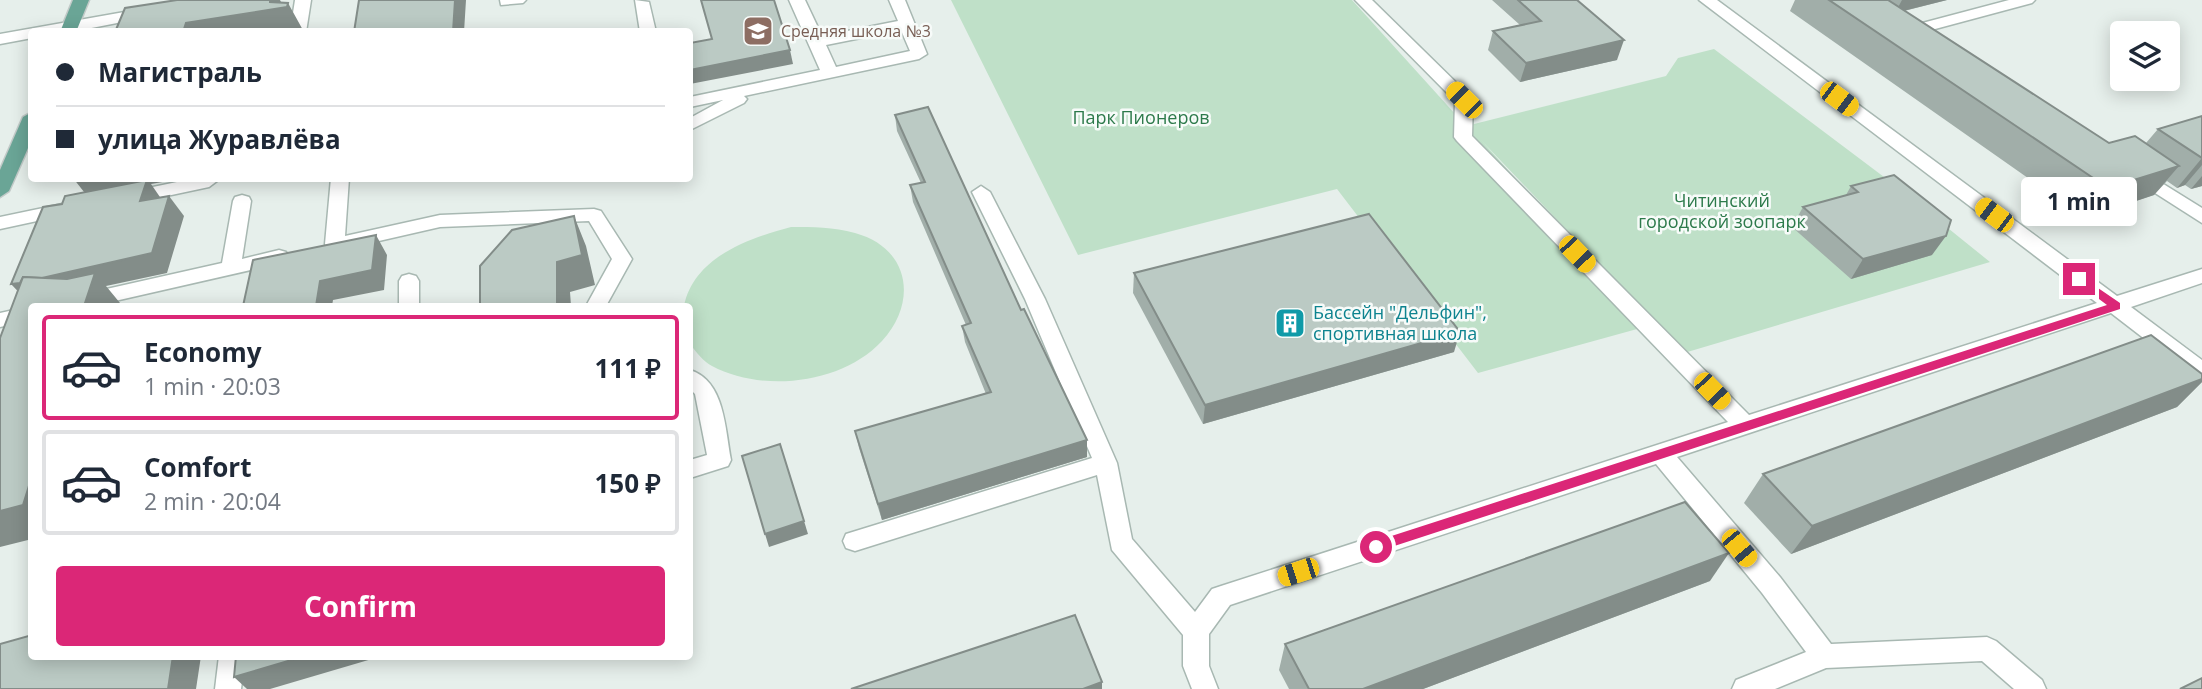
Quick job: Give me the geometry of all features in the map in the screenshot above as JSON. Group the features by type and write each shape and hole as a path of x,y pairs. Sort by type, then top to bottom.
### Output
{"main road":[{"path":"70,28 81,0"},
{"path":"0,191 28,126"}],"street":[{"path":"299,28 303,0"},
{"path":"797,0 830,73"},
{"path":"693,101 919,54 897,0"},
{"path":"1363,0 1464,100 1462,137 1746,426"},
{"path":"1707,0 2202,370"},
{"path":"1857,0 1909,31 2027,0"},
{"path":"644,1 647,28"},
{"path":"75,28 168,9"},
{"path":"817,42 907,24"},
{"path":"0,39 28,34"},
{"path":"693,123 726,104 779,84"},
{"path":"2120,161 2202,217"},
{"path":"108,202 205,182"},
{"path":"339,182 329,246 440,220 594,215 622,259 598,303"},
{"path":"981,192 1035,299 1106,463 1121,544 1196,631"},
{"path":"231,268 242,201"},
{"path":"0,223 81,207"},
{"path":"89,303 144,297 231,268 296,253"},
{"path":"1205,689 1196,666 1196,631 1221,597 2202,276"},
{"path":"409,281 409,303"},
{"path":"0,320 28,314"},
{"path":"693,380 705,390 720,460 693,468"},
{"path":"1661,454 1771,585 1825,656"},
{"path":"855,541 1106,463"},
{"path":"1745,689 1825,656 1987,649 2032,689"},
{"path":"228,689 232,660"}],"green space":[{"name":"Парк Пионеров","path":"951,0 1352,0 1466,126 1666,76 1678,58 1714,49 1892,183 1990,262 1684,353 1481,140 1648,326 1478,373 1337,189 1078,255"},
{"path":"791,227 831,228 873,240 887,251 897,263 903,278 904,294 901,310 882,341 865,356 846,367 801,380 754,380 712,366 703,359 693,347 693,303 685,303 690,289 711,262 758,237"}],"building":[{"path":"177,0 270,0 288,3 287,7 186,23 184,28 117,28 125,8"},
{"path":"359,0 455,0 453,28 355,28"},
{"name":"Средняя школа №3","path":"701,0 774,0 790,50 693,69 693,42 712,39"},
{"path":"1518,0 1577,0 1624,40 1526,63 1493,31 1541,21"},
{"path":"1829,0 1888,0 2109,143 2135,136 2179,166 2108,188"},
{"path":"928,107 1021,310 1024,309 1087,440 878,504 855,431 991,392 962,326 971,323 910,185 925,182 895,115"},
{"path":"2202,116 2202,158 2158,129"},
{"path":"1894,175 1951,220 1946,236 1863,259 1803,207 1858,192 1851,186"},
{"path":"146,182 140,201 169,196 152,253 42,278 23,277 20,283 11,284 43,207 62,204 65,196"},
{"name":"Бассейн \"Дельфин\", спортивная школа","path":"1369,214 1460,332 1205,405 1134,273"},
{"path":"574,216 582,255 557,262 557,303 480,303 480,266 512,230"},
{"path":"376,235 372,270 320,281 316,303 244,303 253,260"},
{"path":"95,273 85,303 28,303 28,489 23,505 0,511 0,338 23,277 67,279"},
{"path":"2151,335 2202,374 2202,379 1812,526 1763,474"},
{"path":"780,444 804,521 765,534 742,456"},
{"path":"1685,502 1729,553 1363,689 1309,689 1285,644"},
{"path":"1075,615 1102,682 1083,689 851,689"},
{"path":"28,636 28,660 172,660 168,689 0,689 0,644"},
{"path":"236,660 291,660 234,677"},
{"path":"2202,678 2202,689 2180,689"}],"place":[{"name":"Средняя школа №3","path":"758,31"},
{"name":"Бассейн \"Дельфин\", спортивная школа","path":"1290,323"}],"route":[{"path":"1376,547 2116,306 2079,279"}],"park label":[{"name":"Читинский городской зоопарк","path":"1722,211"}]}
